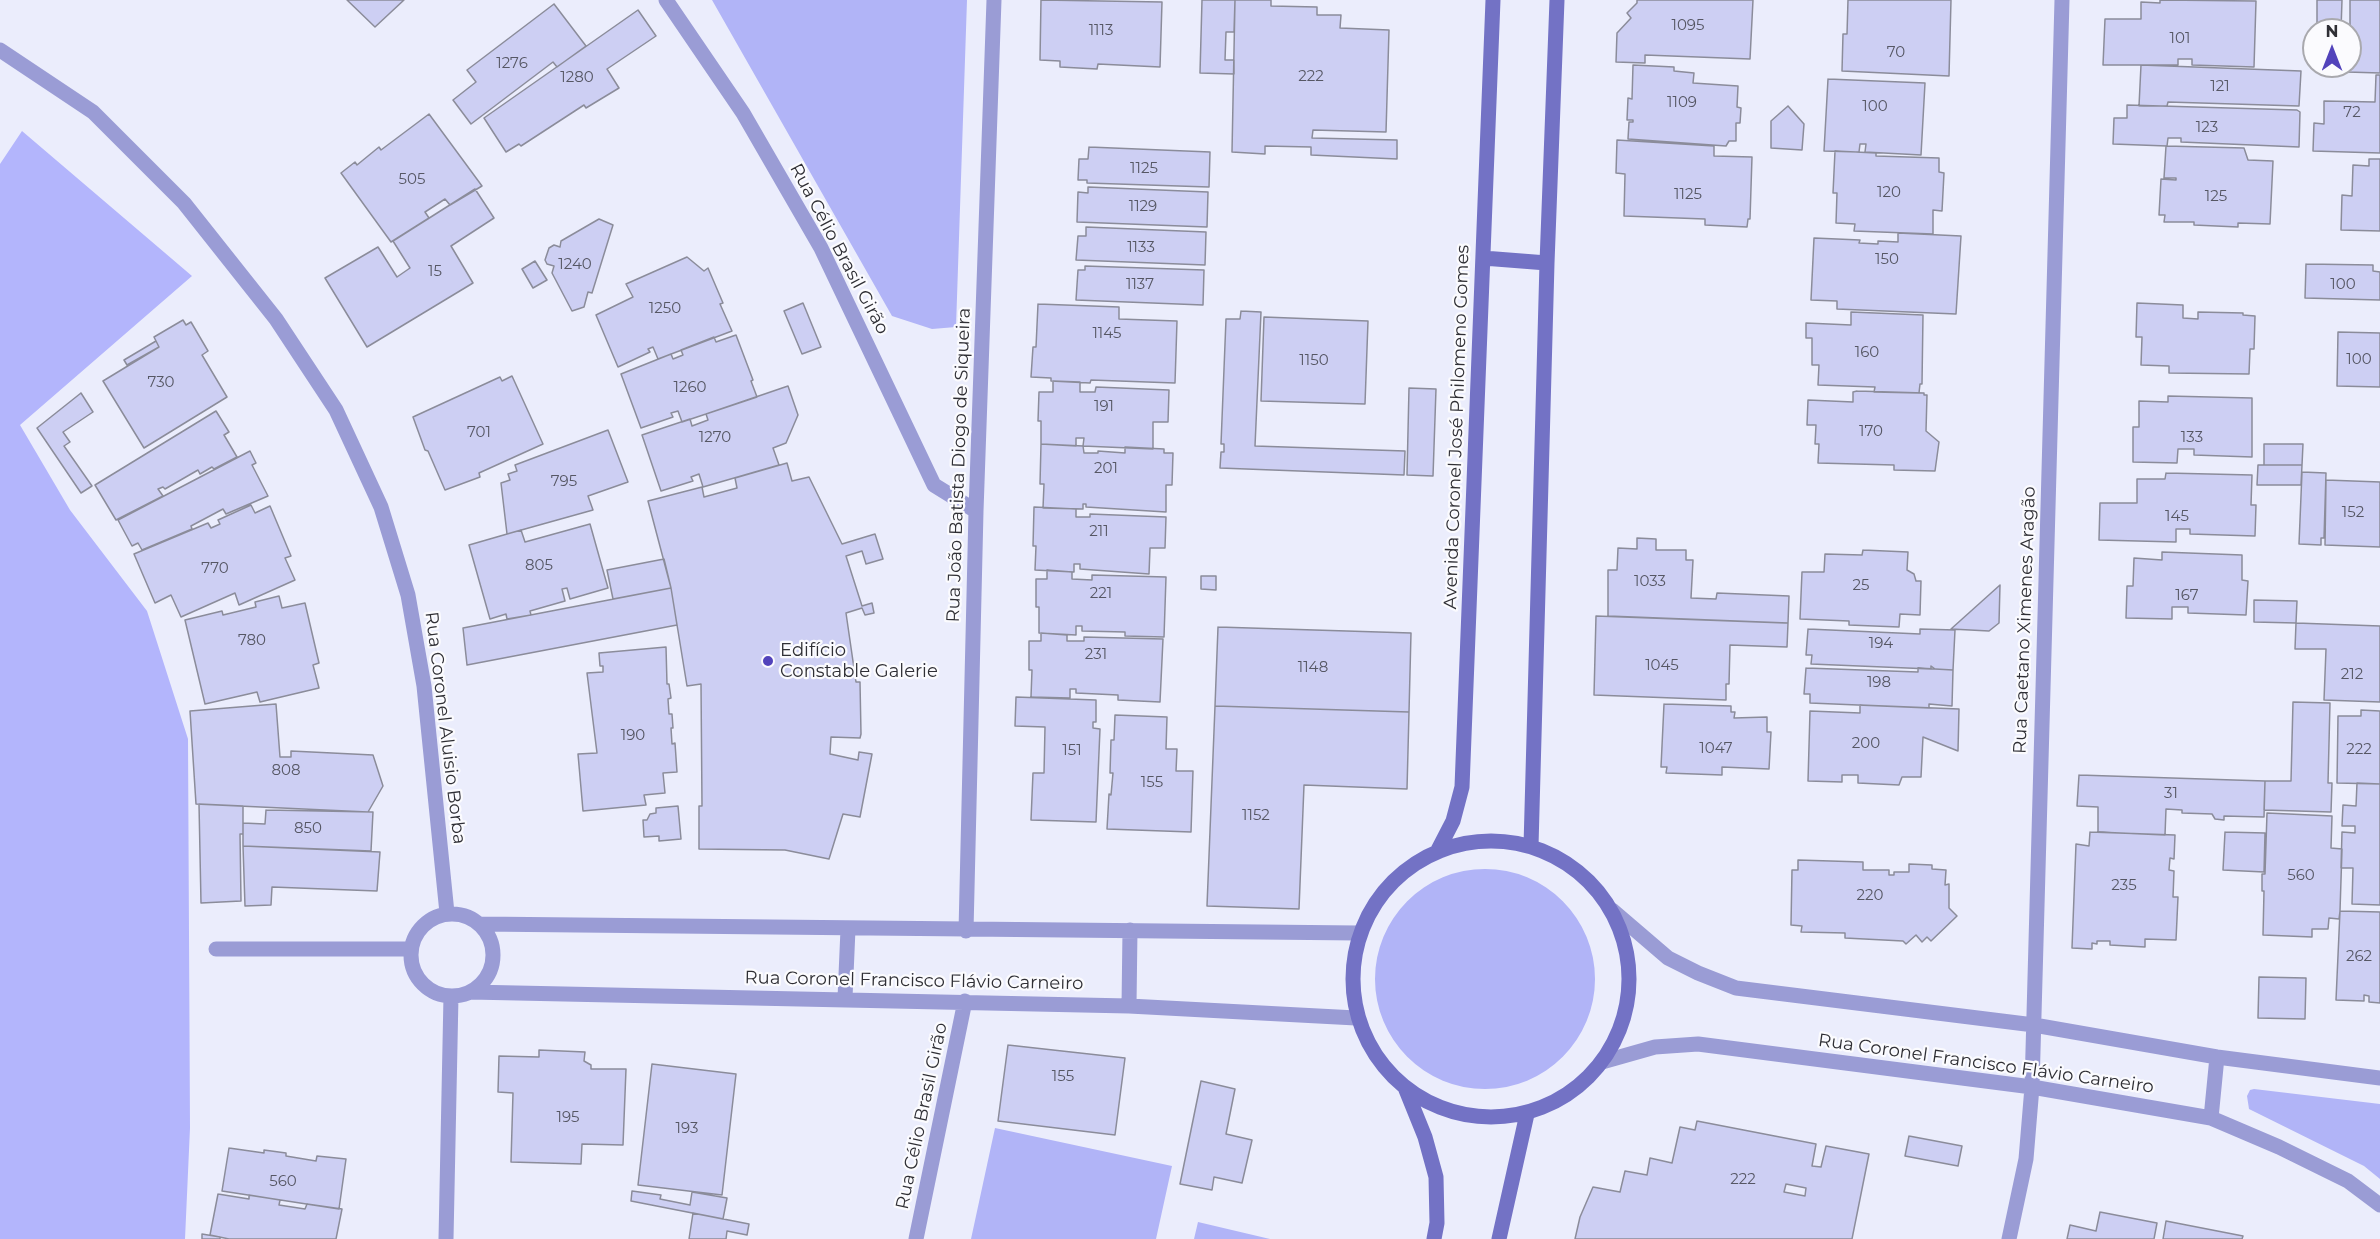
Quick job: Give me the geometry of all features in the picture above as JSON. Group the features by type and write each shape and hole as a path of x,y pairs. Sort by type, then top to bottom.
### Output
{"main road":[{"name":"Avenida Coronel José Philomeno Gomes","path":"1438,850 1453,821 1462,787 1493,0"},
{"path":"1531,846 1547,263 1557,0"},
{"path":"1483,258 1547,263"},
{"path":"1484,840 1531,846 1578,870 1612,910 1627,948 1630,988 1622,1026 1602,1062 1569,1094 1527,1114 1464,1116 1406,1090 1375,1058 1356,1018 1351,976 1358,933 1389,883 1438,850 1484,840"},
{"path":"1406,1090 1425,1137 1436,1177 1437,1223 1434,1239"},
{"path":"1499,1239 1527,1114"}],"street":[{"name":"Rua Célio Brasil Girão","path":"666,0 743,113 821,248 934,485 976,511"},
{"name":"Rua João Batista Diogo de Siqueira","path":"966,931 976,511 994,0"},
{"name":"Rua Caetano Ximenes Aragão","path":"2009,1239 2026,1159 2032,1087 2062,0"},
{"name":"Rua Coronel Aluisio Borba","path":"0,50 93,112 184,203 276,319 336,410 381,507 408,594 424,686 447,913"},
{"path":"1612,910 1668,958 1736,988 2034,1024 2217,1057 2380,1078"},
{"path":"447,913 464,915 480,924 489,938 493,953 491,968 483,982 470,992 451,996 434,992 420,982 412,966 410,950 416,932 429,920 447,913"},
{"path":"480,924 966,931 1130,930 1358,933"},
{"path":"845,998 848,929"},
{"path":"1130,930 1130,1006"},
{"path":"216,950 410,950"},
{"name":"Rua Coronel Francisco Flávio Carneiro","path":"470,992 965,1001 1130,1006 1356,1018"},
{"path":"446,1239 451,996"},
{"name":"Rua Célio Brasil Girão","path":"916,1239 965,1001"},
{"name":"Rua Coronel Francisco Flávio Carneiro","path":"1602,1062 1655,1047 1698,1044 2032,1087 2211,1118 2279,1147 2348,1181 2380,1205"},
{"path":"2211,1118 2217,1057"}],"shaded area":[{"path":"712,0 967,0 956,327 932,329 892,316"},
{"path":"22,131 192,276 20,425 70,510 147,611 188,739 190,1128 185,1239 0,1239 0,164"},
{"path":"1485,869 1517,874 1537,882 1555,894 1570,909 1582,927 1590,947 1595,979 1590,1011 1582,1031 1570,1049 1555,1064 1537,1076 1517,1084 1485,1089 1453,1084 1433,1076 1415,1064 1400,1049 1388,1031 1380,1011 1375,979 1380,947 1388,927 1400,909 1415,894 1433,882 1453,874"},
{"path":"2250,1090 2380,1104 2380,1179 2364,1166 2249,1109 2247,1096"},
{"path":"995,1128 1172,1166 1156,1239 971,1239"},
{"path":"1198,1222 1270,1239 1194,1239"}],"building":[{"path":"347,0 404,0 375,27"},
{"path":"1041,0 1162,2 1160,67 1098,64 1097,69 1060,67 1060,61 1040,60"},
{"path":"1202,0 1235,0 1234,32 1226,32 1225,60 1234,60 1234,74 1200,73"},
{"path":"1235,0 1271,0 1271,6 1317,7 1317,15 1341,15 1340,28 1389,30 1386,132 1313,130 1312,138 1397,140 1397,159 1311,155 1311,147 1265,146 1265,154 1232,152"},
{"path":"1637,0 1753,0 1750,59 1645,55 1645,63 1616,62 1617,33 1631,18 1627,13 1637,3"},
{"path":"1848,0 1951,0 1949,76 1842,71 1843,34 1847,34"},
{"path":"2160,0 2256,1 2254,67 2192,65 2192,59 2178,59 2178,65 2103,65 2105,19 2141,19 2141,2 2160,3"},
{"path":"2317,0 2342,0 2341,18 2317,18"},
{"path":"2350,0 2380,0 2380,73 2362,72 2362,18 2350,18"},
{"path":"554,4 586,46 557,67 553,62 471,124 453,100 476,82 467,70"},
{"path":"638,10 656,36 607,69 619,88 586,108 584,105 521,146 519,144 506,152 484,118"},
{"path":"1633,65 1674,67 1674,71 1694,73 1693,83 1738,86 1737,107 1741,108 1740,123 1736,123 1736,141 1729,141 1726,146 1628,139 1629,122 1633,122 1633,120 1627,120 1628,98 1632,99"},
{"path":"2141,65 2301,71 2299,106 2168,102 2167,106 2139,106"},
{"path":"2376,75 2380,75 2380,153 2313,151 2314,123 2324,124 2324,101 2375,102"},
{"path":"1828,79 1925,83 1921,155 1865,152 1866,144 1860,144 1859,152 1824,151"},
{"path":"2127,105 2297,110 2300,112 2299,147 2181,142 2181,138 2168,138 2167,146 2113,144 2114,118 2127,118"},
{"path":"1788,106 1804,124 1802,150 1771,148 1771,121"},
{"path":"429,114 482,186 450,205 445,199 425,212 429,218 391,242 341,173 355,162 357,165 379,147 381,150"},
{"path":"1617,140 1714,146 1714,156 1752,157 1750,219 1748,219 1747,227 1705,225 1705,219 1624,216 1625,174 1616,173"},
{"path":"2166,146 2244,148 2248,160 2273,161 2270,224 2238,223 2238,227 2194,225 2194,222 2164,222 2165,215 2159,215 2161,179 2176,180 2176,178 2164,178"},
{"path":"1089,147 1210,152 1209,187 1087,183 1087,180 1078,180 1079,159 1088,159"},
{"path":"1835,151 1876,153 1876,156 1939,158 1939,172 1944,173 1942,211 1933,210 1933,234 1854,231 1855,224 1836,223 1837,193 1833,193"},
{"path":"2369,159 2380,159 2380,231 2341,230 2342,195 2352,196 2353,165 2369,166"},
{"path":"1088,187 1208,192 1207,227 1077,222 1078,192 1088,193"},
{"path":"475,189 494,218 451,246 473,283 367,347 325,278 378,247 397,277 410,268 393,241"},
{"path":"599,219 613,225 592,293 588,292 584,307 572,311 552,273 554,266 547,264 545,260 549,248 554,245 560,247 561,241"},
{"path":"1086,227 1206,232 1205,265 1076,260 1078,236 1086,236"},
{"path":"1898,233 1961,236 1956,314 1837,309 1837,301 1811,300 1814,238 1860,240 1859,243 1878,244 1878,241 1898,242"},
{"path":"687,257 704,271 708,268 732,331 658,359 653,347 648,349 650,352 618,367 596,315 633,297 626,284"},
{"path":"535,261 547,280 533,288 522,269"},
{"path":"2306,264 2373,265 2373,271 2380,272 2380,300 2305,298"},
{"path":"1085,266 1204,270 1203,305 1076,300 1078,270 1085,270"},
{"path":"803,303 821,347 802,354 784,311"},
{"path":"2137,303 2183,305 2183,318 2198,319 2198,312 2243,313 2243,315 2255,316 2254,349 2250,349 2249,374 2169,373 2169,366 2141,365 2142,337 2136,337"},
{"path":"1038,304 1119,307 1119,319 1177,321 1175,383 1091,380 1090,383 1051,381 1051,378 1031,377 1033,347 1036,347"},
{"path":"1241,311 1261,312 1255,446 1405,451 1404,475 1220,468 1221,452 1224,452 1224,444 1221,444 1226,319 1240,319"},
{"path":"1851,312 1923,315 1922,384 1920,384 1919,393 1874,392 1875,387 1818,385 1819,365 1812,365 1812,338 1806,338 1806,323 1851,325"},
{"path":"1264,317 1368,321 1365,404 1261,401"},
{"path":"183,320 186,325 191,322 208,351 202,355 227,397 144,448 103,381 159,347 154,337"},
{"path":"2338,332 2380,333 2380,387 2337,386"},
{"path":"736,335 757,397 682,422 678,411 671,413 673,417 641,428 621,374 671,354 673,359 683,355 681,350 714,337 716,342"},
{"path":"156,341 159,347 127,365 124,360"},
{"path":"512,376 543,444 479,473 480,477 445,490 428,451 425,450 413,417 500,377 502,381"},
{"path":"1053,381 1080,382 1080,392 1095,392 1096,387 1169,390 1168,422 1153,422 1153,449 1083,446 1084,438 1076,438 1076,446 1041,444 1041,421 1038,421 1039,392 1053,392"},
{"path":"788,386 798,415 786,443 773,448 779,465 703,487 699,474 691,477 693,481 661,491 642,435 690,419 692,426 708,420 706,414"},
{"path":"1409,388 1436,389 1433,476 1407,475"},
{"path":"1853,392 1924,393 1927,395 1926,431 1939,442 1935,471 1894,470 1894,465 1818,463 1819,444 1815,444 1816,425 1807,425 1808,400 1853,402"},
{"path":"81,393 93,412 63,432 70,442 64,446 92,486 81,493 37,428"},
{"path":"2168,396 2252,398 2252,457 2194,455 2194,449 2178,449 2177,463 2133,462 2133,427 2139,427 2139,401 2168,402"},
{"path":"216,411 229,432 224,435 237,457 200,474 198,470 165,489 163,487 158,489 163,496 116,520 95,485"},
{"path":"608,430 628,482 588,496 593,510 507,534 501,483 510,480 508,474 517,471 515,465"},
{"path":"1041,444 1083,446 1084,453 1098,453 1098,451 1125,453 1125,447 1164,449 1164,453 1173,453 1172,485 1166,485 1166,512 1086,507 1086,504 1083,504 1083,509 1043,508 1044,484 1040,484"},
{"path":"2264,444 2303,444 2302,465 2264,465"},
{"path":"250,451 256,463 252,465 268,496 226,514 223,509 191,526 192,529 142,550 138,543 132,546 118,520"},
{"name":"Edifício Constable Galerie","path":"787,463 792,481 809,477 842,544 875,534 883,559 866,564 862,551 846,556 862,606 872,603 874,613 865,615 862,608 846,613 856,682 860,682 861,734 860,738 831,737 830,754 858,760 859,752 872,754 860,817 843,814 829,859 785,850 699,849 699,806 702,806 701,684 687,686 671,588 648,501 702,487 704,497 737,488 735,478"},
{"path":"2258,465 2302,465 2301,485 2257,485"},
{"path":"2302,472 2326,473 2324,538 2321,538 2321,545 2299,544"},
{"path":"2166,473 2252,475 2251,505 2256,505 2255,536 2190,534 2190,529 2176,529 2176,542 2099,540 2100,503 2137,503 2137,479 2165,479"},
{"path":"2326,480 2380,482 2380,547 2325,545"},
{"path":"251,505 255,513 270,506 291,556 285,558 295,580 239,605 235,593 181,617 171,595 155,603 134,554 208,523 211,528 220,524 218,520"},
{"path":"1034,507 1076,509 1076,517 1090,517 1090,514 1166,517 1165,548 1150,548 1149,574 1080,569 1080,564 1074,564 1074,572 1035,570"},
{"path":"590,524 608,588 570,599 567,588 562,589 565,601 530,611 531,615 507,619 506,614 490,619 469,545 521,530 525,542"},
{"path":"1637,538 1656,539 1656,550 1686,550 1686,560 1693,560 1691,598 1716,599 1717,593 1789,596 1788,623 1608,616 1608,570 1617,570 1618,548 1637,549"},
{"path":"1863,550 1908,552 1907,570 1914,574 1916,581 1921,581 1920,615 1900,614 1899,627 1849,625 1849,621 1800,619 1802,572 1824,572 1825,554 1862,555"},
{"path":"2162,552 2242,555 2242,580 2248,581 2246,615 2188,613 2188,607 2172,607 2172,619 2126,618 2127,586 2133,586 2134,558 2162,560"},
{"path":"664,559 671,588 613,599 607,570"},
{"path":"1047,570 1072,572 1072,579 1092,580 1092,575 1166,577 1164,637 1125,636 1125,632 1082,631 1082,626 1076,626 1076,635 1039,633 1036,579 1047,579"},
{"path":"1201,576 1216,576 1216,590 1201,589"},
{"path":"2000,585 1999,623 1989,631 1951,629"},
{"path":"671,588 677,625 467,665 463,628"},
{"path":"279,596 282,608 305,603 319,663 313,665 319,688 260,702 257,692 205,704 185,620 222,611 223,615 256,607 255,602"},
{"path":"2254,600 2297,601 2296,623 2254,622"},
{"path":"1596,616 1788,623 1787,647 1730,645 1729,684 1726,684 1726,700 1594,695"},
{"path":"2296,623 2380,626 2380,702 2324,700 2326,649 2295,649"},
{"path":"1218,627 1411,633 1409,712 1215,706"},
{"path":"1808,629 1920,634 1920,629 1955,630 1953,670 1935,669 1931,666 1931,669 1811,664 1812,655 1806,655"},
{"path":"1041,633 1067,635 1067,641 1084,641 1084,637 1163,639 1160,702 1118,700 1118,695 1076,693 1076,689 1070,689 1070,698 1031,697 1032,670 1029,670 1029,641 1041,641"},
{"path":"666,647 667,684 669,684 671,698 668,699 669,714 672,714 672,744 675,743 677,772 663,773 665,793 644,795 646,805 583,811 578,754 597,753 587,673 603,672 599,653"},
{"path":"1806,668 1918,672 1918,668 1953,670 1952,706 1929,704 1929,708 1810,703 1810,694 1804,694"},
{"path":"1016,697 1096,700 1096,722 1093,722 1093,728 1100,729 1096,822 1031,820 1033,773 1044,773 1045,727 1015,726"},
{"path":"2293,702 2330,703 2328,783 2332,783 2331,812 2264,810 2265,781 2291,781"},
{"path":"276,704 280,757 291,757 291,751 373,755 383,786 368,812 196,804 190,711"},
{"path":"1664,704 1731,706 1731,712 1735,712 1734,718 1767,717 1767,732 1771,732 1769,769 1722,767 1722,775 1666,773 1667,767 1661,767"},
{"path":"1860,705 1959,709 1958,751 1923,737 1921,777 1902,777 1899,785 1858,783 1858,775 1842,775 1842,782 1808,781 1810,711 1860,713"},
{"path":"1215,706 1409,712 1407,789 1304,785 1299,909 1207,906"},
{"path":"2361,710 2380,711 2380,784 2337,783 2338,716 2361,716"},
{"path":"1115,715 1167,717 1166,749 1177,749 1176,771 1193,771 1191,832 1107,829 1113,773 1110,773 1111,740 1114,740"},
{"path":"2079,775 2265,781 2264,817 2224,816 2224,820 2215,819 2212,814 2182,813 2182,810 2166,809 2165,835 2098,832 2098,807 2077,806"},
{"path":"2357,783 2380,784 2380,905 2352,904 2353,868 2341,868 2342,832 2355,833 2355,826 2342,826 2343,805 2356,806"},
{"path":"199,804 243,806 243,834 240,834 241,901 201,903"},
{"path":"678,806 681,839 659,841 659,836 644,837 643,820 647,820 650,814 656,813 656,808"},
{"path":"266,810 373,812 371,851 243,846 243,823 265,824"},
{"path":"2267,813 2332,816 2331,848 2342,849 2339,919 2329,918 2328,929 2312,929 2312,937 2263,935 2262,874 2265,874"},
{"path":"2090,832 2175,835 2174,859 2170,858 2169,870 2174,871 2173,897 2178,897 2176,940 2145,939 2145,947 2110,945 2110,941 2097,941 2097,944 2092,943 2092,949 2072,948 2076,844 2089,846"},
{"path":"2225,832 2265,833 2264,872 2223,870"},
{"path":"243,846 380,852 377,891 272,887 271,905 245,906"},
{"path":"1798,860 1863,862 1863,870 1889,870 1889,875 1894,875 1894,872 1909,872 1909,864 1932,865 1932,869 1946,870 1945,885 1949,884 1949,908 1957,916 1931,941 1927,937 1922,942 1916,935 1906,944 1903,941 1845,938 1845,933 1801,932 1802,926 1791,925 1792,870 1798,870"},
{"path":"2340,911 2380,912 2380,1003 2369,1002 2369,996 2364,995 2364,1001 2336,1000"},
{"path":"2259,977 2306,978 2305,1019 2258,1018"},
{"path":"1008,1045 1125,1058 1115,1135 998,1121"},
{"path":"539,1050 585,1052 584,1061 591,1065 591,1069 626,1069 623,1145 582,1144 581,1164 511,1162 513,1093 498,1092 499,1056 539,1057"},
{"path":"652,1064 736,1074 722,1195 638,1185"},
{"path":"1201,1081 1235,1089 1226,1134 1252,1140 1242,1183 1214,1177 1212,1190 1180,1184"},
{"path":"1697,1121 1816,1144 1812,1166 1821,1167 1826,1146 1869,1154 1852,1239 1575,1239 1580,1217 1593,1187 1620,1192 1625,1171 1647,1175 1650,1158 1672,1163 1680,1127 1695,1130","holes":["1786,1184 1806,1188 1805,1196 1784,1192"]},
{"path":"1909,1136 1962,1146 1958,1166 1905,1156"},
{"path":"229,1148 264,1153 264,1150 286,1153 286,1156 316,1161 317,1156 346,1159 339,1209 222,1191"},
{"path":"632,1191 661,1195 660,1199 690,1205 692,1192 727,1198 723,1219 631,1201"},
{"path":"218,1194 249,1199 249,1195 280,1200 279,1205 305,1209 307,1204 342,1209 336,1239 229,1239 210,1235"},
{"path":"2100,1212 2157,1223 2154,1239 2067,1239 2070,1225 2096,1231"},
{"path":"693,1213 749,1224 747,1235 727,1231 726,1239 689,1239"},
{"path":"2166,1221 2243,1236 2242,1239 2163,1239"},
{"path":"202,1234 220,1237 220,1239 202,1239"}],"place":[{"name":"Edifício Constable Galerie","path":"768,661"}]}
